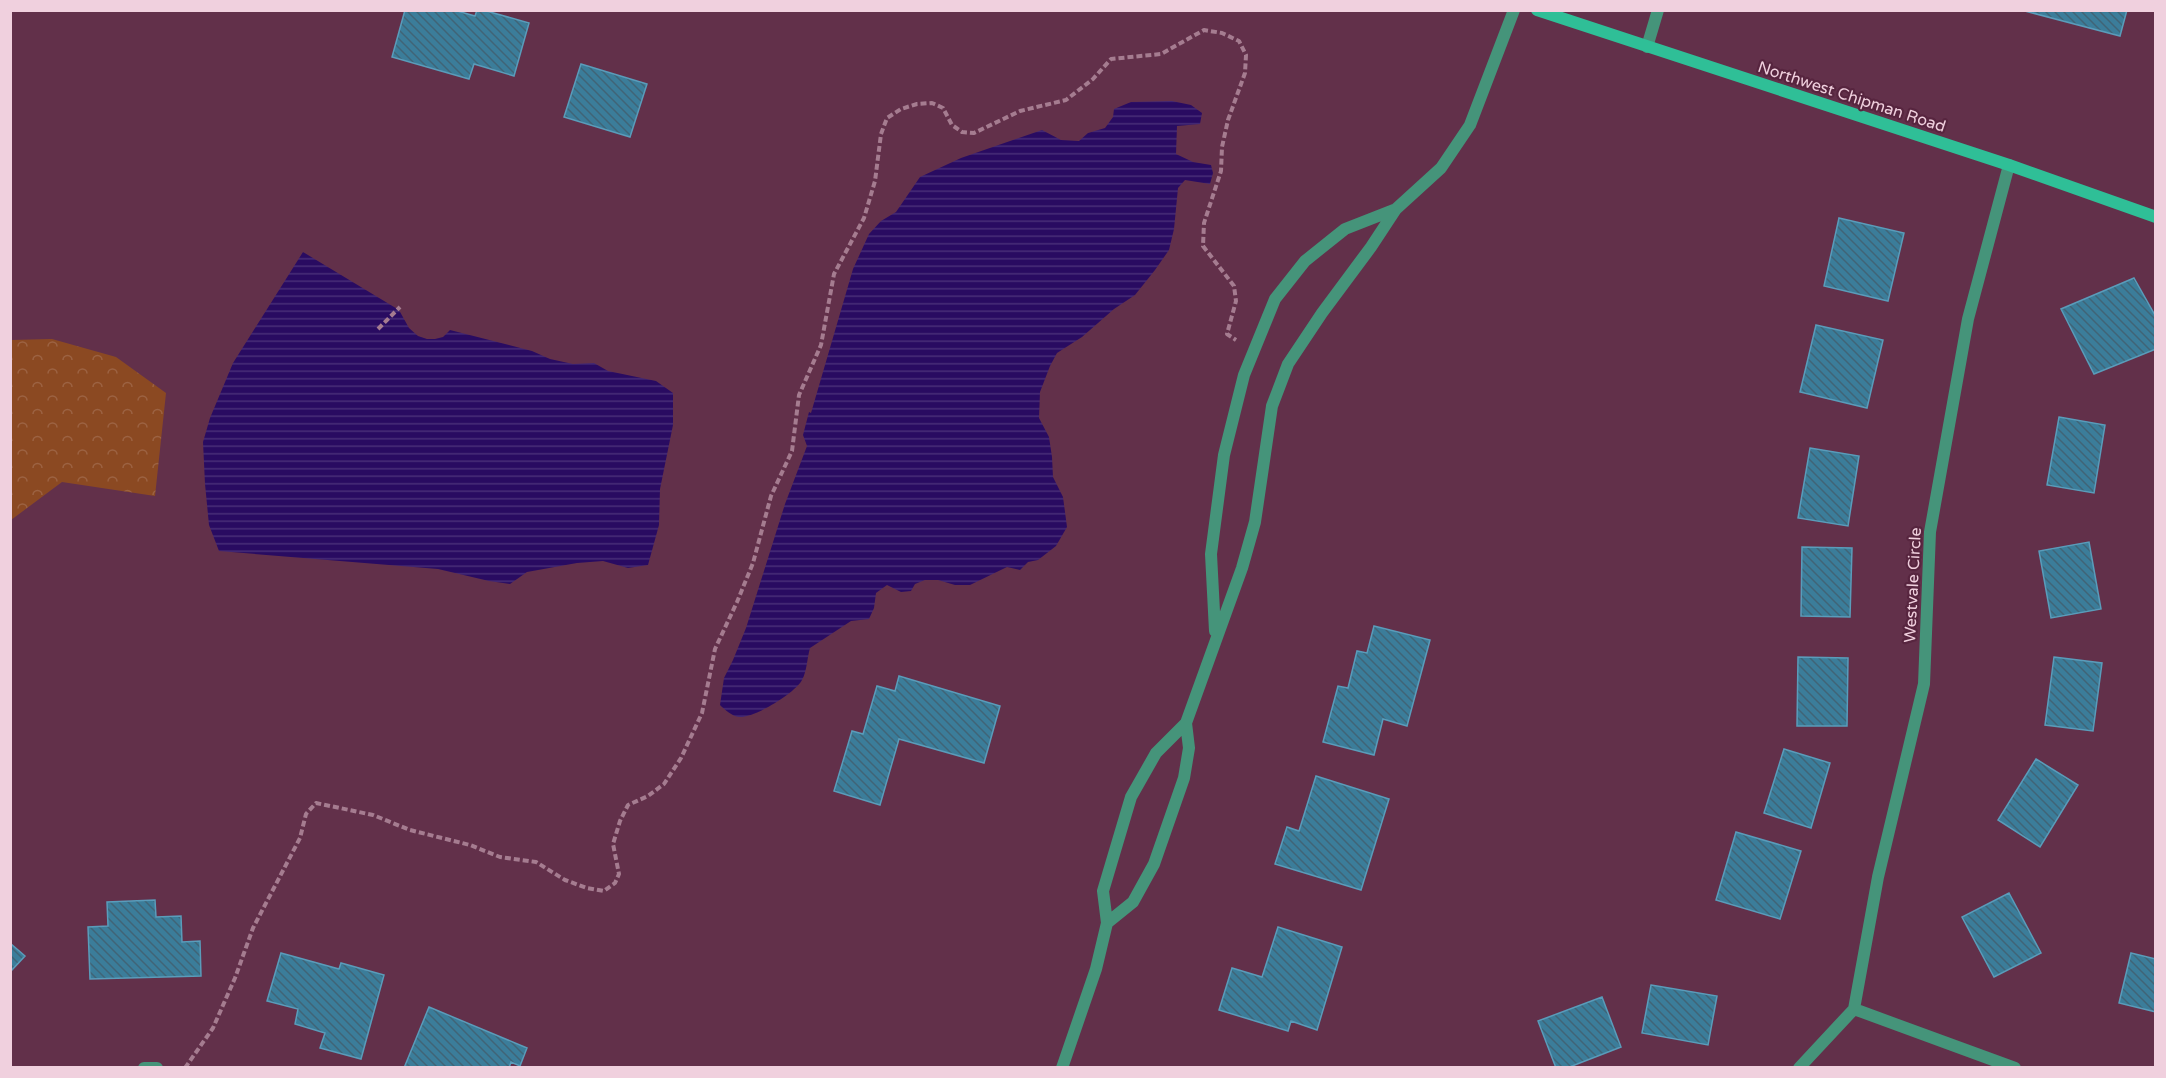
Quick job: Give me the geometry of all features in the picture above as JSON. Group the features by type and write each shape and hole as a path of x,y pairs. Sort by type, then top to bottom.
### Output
{"main road":[{"name":"Northwest Chipman Road","path":"1537,10 2009,165 2156,217"}],"street":[{"path":"1107,923 1134,902 1154,864 1184,778 1189,748 1186,723 1242,568 1255,522 1272,406 1288,364 1396,209 1441,168 1470,125 1514,10"},
{"path":"1647,47 1658,10"},
{"name":"Westvale Circle","path":"1854,1009 1878,877 1924,684 1930,532 1966,330 2009,165"},
{"path":"1215,638 1211,555 1224,455 1244,375 1275,299 1305,261 1345,229 1396,209"},
{"path":"1062,1068 1096,969 1107,923 1103,891 1131,797 1156,753 1186,723"},
{"path":"1799,1068 1854,1009 2014,1068"},
{"path":"144,1068 157,1068"}],"path":[{"path":"185,1068 213,1028 236,978 253,928 300,838 306,814 316,803 373,815 410,830 470,845 500,857 536,862 565,880 587,888 604,891 615,884 619,874 613,844 628,805 648,796 664,784 681,758 702,713 715,649 753,563 771,496 792,452 799,395 821,345 834,274 864,218 875,181 881,134 887,118 894,113 917,104 932,104 943,108 952,125 962,132 974,133 1020,111 1066,100 1093,79 1111,60 1161,54 1204,30 1222,33 1239,40 1246,55 1245,73 1228,120 1222,147 1221,171 1204,223 1203,246 1234,286 1236,301 1227,334 1236,340"},
{"path":"378,329 400,307"}],"green space":[{"path":"52,339 116,357 166,393 155,496 62,482 11,520 11,340"}],"shaded area":[{"path":"1172,101 1191,105 1202,113 1200,124 1177,126 1176,154 1193,162 1211,165 1213,173 1210,184 1185,180 1178,188 1174,229 1169,250 1135,295 1114,309 1082,337 1057,353 1050,366 1040,392 1039,418 1049,437 1053,477 1063,497 1067,527 1056,546 1038,560 1028,562 1020,570 1007,567 970,585 925,580 915,584 911,591 901,592 887,585 876,593 874,608 869,619 851,621 810,648 804,676 791,691 774,704 755,713 739,717 729,712 720,705 724,678 746,628 785,504 807,446 803,435 809,412 811,413 853,269 869,234 881,221 896,212 920,177 961,158 1042,130 1061,140 1079,141 1088,133 1105,128 1113,117 1114,109 1131,102"},
{"path":"303,252 399,310 409,328 418,336 435,339 443,337 450,330 532,351 550,359 573,364 594,363 608,371 656,381 673,393 673,425 660,489 659,525 648,565 628,568 603,561 577,563 527,572 510,584 438,569 219,551 209,525 203,442 210,418 233,363"}],"building":[{"path":"405,10 454,10 475,16 477,10 483,10 529,23 514,76 474,64 469,79 392,57"},
{"path":"2021,10 2127,10 2120,36"},
{"path":"581,64 647,84 630,137 564,117"},
{"path":"1839,218 1904,233 1888,301 1824,286"},
{"path":"2134,278 2156,317 2156,349 2094,374 2061,309"},
{"path":"1816,325 1883,340 1867,408 1800,392"},
{"path":"2059,417 2105,425 2094,493 2047,485"},
{"path":"1810,448 1859,456 1848,526 1798,518"},
{"path":"2089,542 2101,609 2051,618 2039,551"},
{"path":"1802,547 1852,548 1850,617 1801,616"},
{"path":"1374,626 1430,640 1407,726 1383,719 1374,755 1323,742 1338,686 1348,688 1357,651 1367,653"},
{"path":"1798,657 1848,658 1847,726 1797,726"},
{"path":"2054,657 2102,663 2093,731 2045,725"},
{"path":"899,676 1000,706 984,763 899,739 880,805 834,791 852,731 863,734 877,686 895,691"},
{"path":"1784,749 1830,763 1811,828 1764,813"},
{"path":"2036,759 2078,785 2040,847 1998,820"},
{"path":"1316,776 1389,799 1361,890 1275,864 1287,827 1299,831"},
{"path":"1736,832 1801,851 1780,919 1716,900"},
{"path":"2009,893 2041,953 1994,977 1962,917"},
{"path":"155,900 156,917 181,916 182,942 200,941 201,976 90,979 88,927 108,926 107,902"},
{"path":"1278,927 1342,947 1317,1030 1291,1021 1288,1031 1219,1010 1232,968 1262,977"},
{"path":"10,943 25,956 10,972"},
{"path":"281,953 339,969 341,963 384,975 361,1059 320,1048 325,1033 295,1024 298,1009 267,1001"},
{"path":"2131,953 2156,959 2156,1012 2119,1003"},
{"path":"1651,985 1717,996 1708,1045 1642,1033"},
{"path":"1602,997 1621,1047 1567,1068 1556,1068 1538,1021"},
{"path":"429,1007 527,1048 520,1066 511,1062 509,1068 404,1068"}]}
